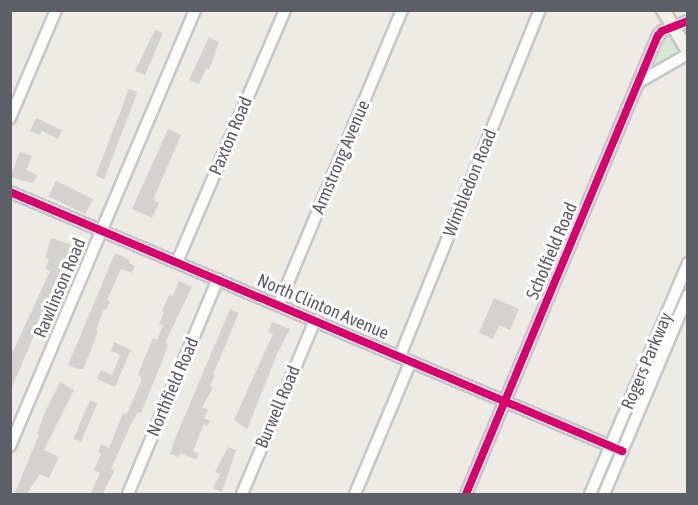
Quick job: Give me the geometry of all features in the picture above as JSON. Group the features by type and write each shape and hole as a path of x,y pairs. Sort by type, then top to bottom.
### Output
{"main road":[{"path":"663,10 687,52"}],"street":[{"path":"10,118 56,10"},
{"name":"Rawlinson Road","path":"10,446 195,10"},
{"name":"Paxton Road","path":"177,262 285,10"},
{"name":"Armstrong Avenue","path":"279,304 402,10"},
{"name":"Wimbledon Road","path":"400,356 540,10"},
{"path":"673,27 687,21"},
{"name":"Scholfield Road","path":"466,495 658,36 662,31 673,27"},
{"path":"639,82 687,52"},
{"name":"North Clinton Avenue","path":"10,192 622,451"},
{"name":"Rogers Parkway","path":"590,495 687,263"},
{"name":"Northfield Road","path":"128,495 218,279"},
{"name":"Rogers Parkway","path":"604,495 687,295"},
{"name":"Burwell Road","path":"242,495 315,320"},
{"path":"355,495 411,361"},
{"name":"Rogers Parkway","path":"620,425 631,430"}],"green space":[{"path":"666,36 671,38 678,51 652,69 662,40"}],"building":[{"path":"155,30 163,33 145,75 135,71"},
{"path":"209,37 219,42 209,70 206,68 199,84 189,80"},
{"path":"129,89 137,92 104,179 96,176"},
{"path":"36,118 62,130 58,139 42,131 40,135 30,131"},
{"path":"168,129 181,135 153,200 159,203 152,218 132,209"},
{"path":"20,152 32,156 26,170 37,175 33,183 10,177"},
{"path":"56,181 93,199 85,214 49,196"},
{"path":"51,238 72,245 10,392 10,358 50,271 45,269 49,259 45,258"},
{"path":"115,253 130,260 129,263 135,266 132,273 121,269 107,300 110,301 106,310 104,309 83,369 68,365"},
{"path":"179,281 192,287 165,343 168,344 163,359 141,413 138,412 130,426 111,469 114,471 102,495 90,495 100,473 94,470 101,454 98,452 101,444 109,448 123,413 126,414 128,411 142,379 138,374 153,338 157,340 163,325 159,324 164,312 162,311 169,295 173,296"},
{"path":"494,298 519,309 510,330 499,325 493,339 479,333"},
{"path":"230,309 239,313 213,374 215,375 210,386 213,388 202,407 208,410 204,418 210,421 208,426 204,424 193,451 199,454 196,460 180,453 178,457 170,454 175,439"},
{"path":"272,322 290,329 277,354 247,429 234,420 273,334 268,332"},
{"path":"114,342 131,350 115,387 97,379 101,370 112,375 120,355 111,351"},
{"path":"60,382 74,390 44,450 59,457 49,478 40,474 26,495 14,495 39,435 37,434 46,410"},
{"path":"90,400 97,403 81,442 74,439"},
{"path":"228,447 236,450 222,492 213,488 220,474 215,472"}],"cycle path":[{"path":"466,494 658,36 662,31 688,21"},
{"path":"10,192 622,451"}]}
